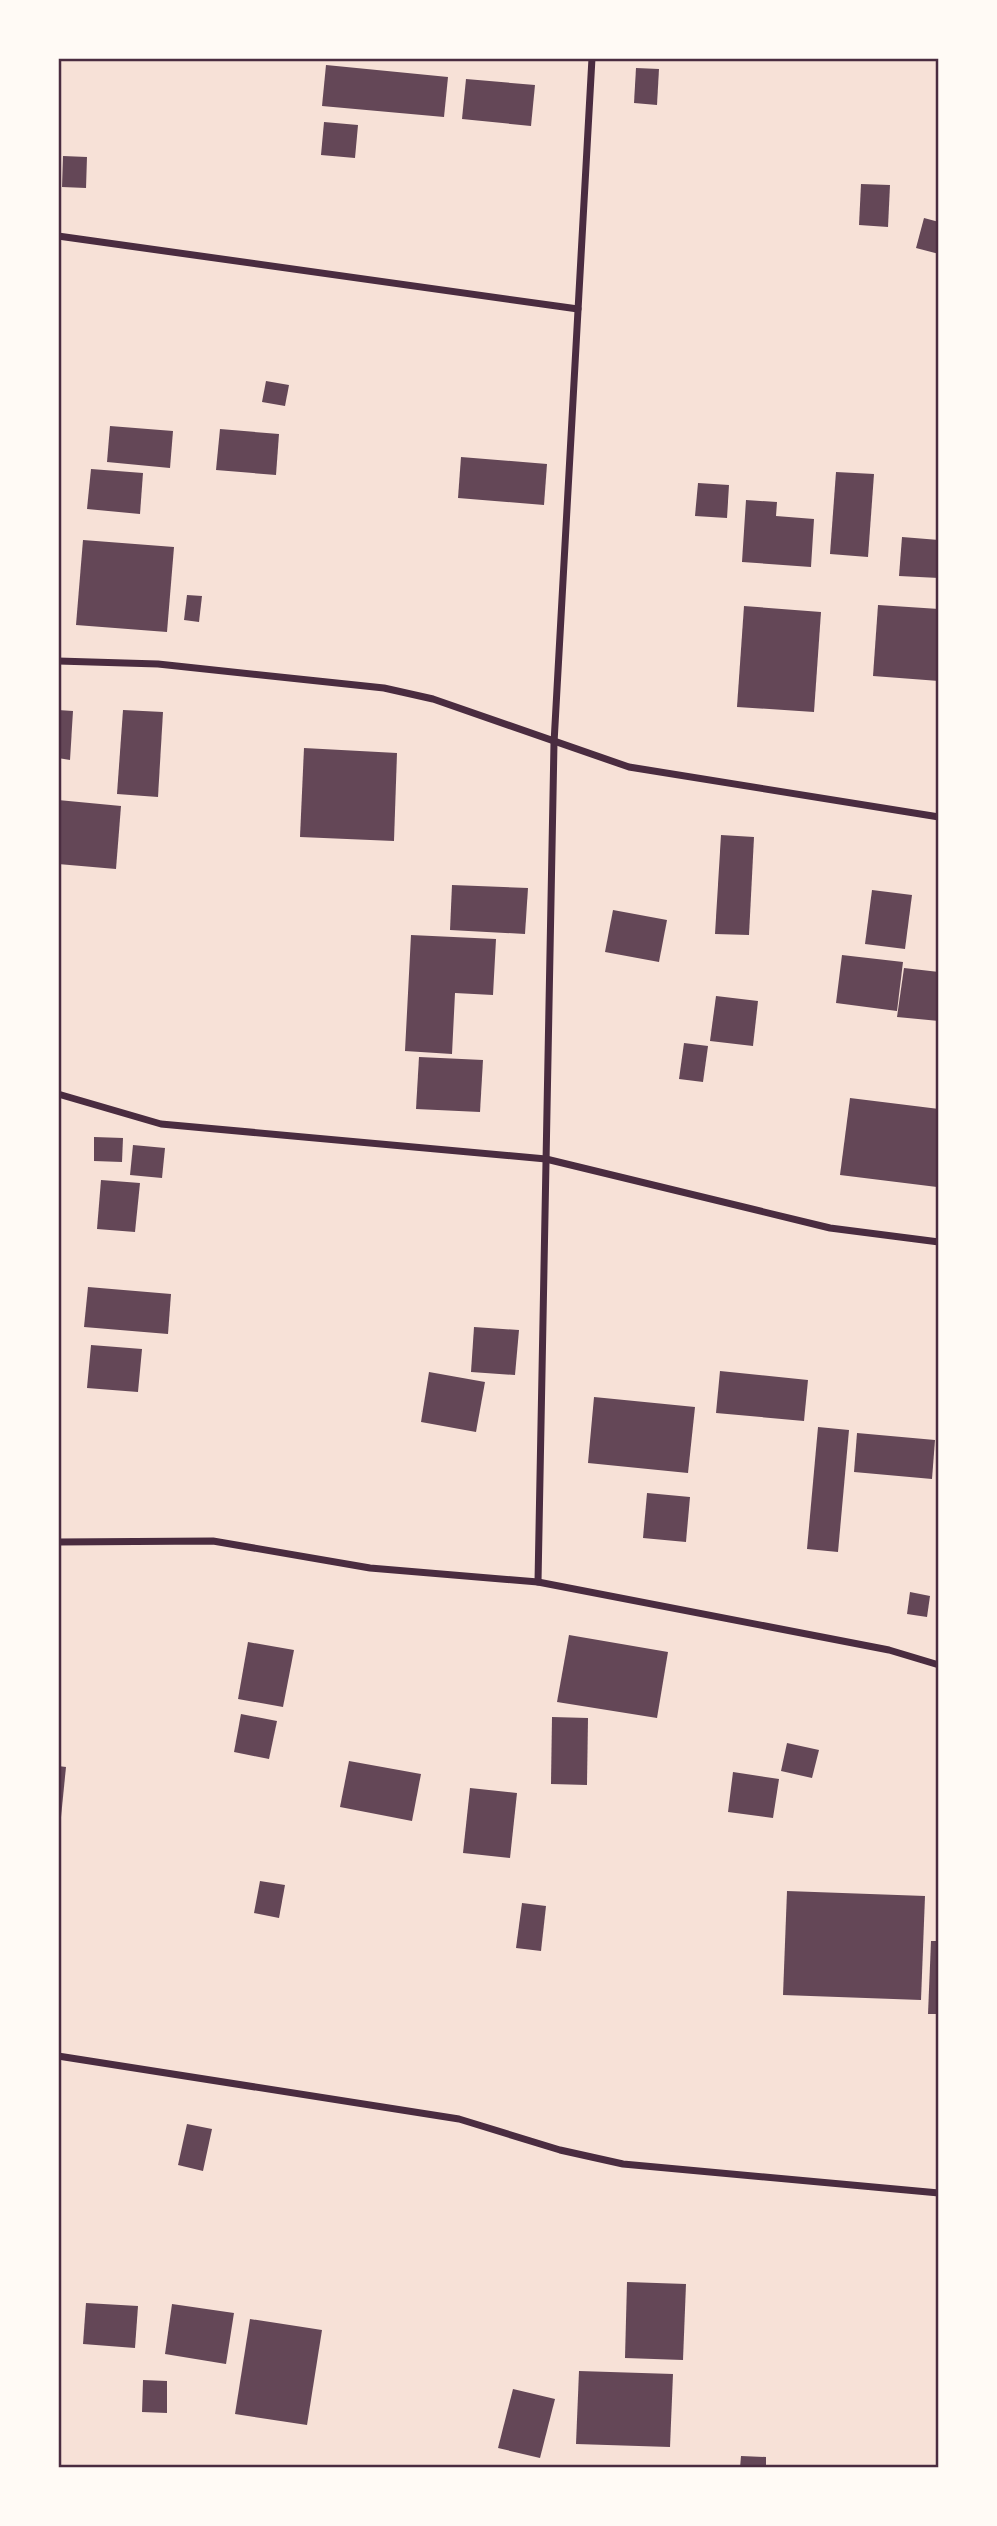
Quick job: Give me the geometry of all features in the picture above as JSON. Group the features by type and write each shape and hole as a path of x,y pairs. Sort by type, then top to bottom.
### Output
{"street":[{"path":"538,1582 554,743 592,58"},
{"path":"58,236 578,309"},
{"path":"58,661 158,664 384,688 432,699 629,767 939,817"},
{"path":"58,1094 161,1124 546,1159 830,1228 939,1242"},
{"path":"58,1542 213,1541 370,1568 538,1582 890,1650 939,1665"},
{"path":"58,2056 459,2119 560,2150 623,2164 939,2193"}],"building":[{"path":"326,65 448,77 444,117 322,106"},
{"path":"636,68 659,69 657,105 634,103"},
{"path":"466,79 535,85 531,126 462,119"},
{"path":"324,122 358,125 355,158 321,155"},
{"path":"63,156 87,157 86,188 62,187"},
{"path":"861,184 890,185 888,227 859,225"},
{"path":"924,218 939,222 939,254 916,248"},
{"path":"266,381 289,385 285,406 262,402"},
{"path":"110,426 173,431 170,468 107,462"},
{"path":"220,429 279,434 276,475 216,470"},
{"path":"461,457 547,464 544,505 458,498"},
{"path":"91,469 143,473 140,514 87,509"},
{"path":"836,472 874,474 868,557 830,554"},
{"path":"698,483 729,485 727,518 695,516"},
{"path":"746,500 777,502 776,516 814,519 811,567 742,562"},
{"path":"902,537 939,540 939,578 899,576"},
{"path":"83,540 174,547 167,632 76,625"},
{"path":"187,595 202,596 199,622 184,620"},
{"path":"878,605 939,609 939,681 873,676"},
{"path":"744,606 821,612 814,712 737,707"},
{"path":"58,710 73,711 70,760 58,758"},
{"path":"123,710 163,712 158,797 117,794"},
{"path":"304,748 397,753 394,841 300,837"},
{"path":"58,800 121,806 116,869 58,864"},
{"path":"721,835 754,837 749,935 715,934"},
{"path":"452,885 528,888 525,934 450,930"},
{"path":"872,890 912,895 905,949 865,944"},
{"path":"613,910 667,920 659,962 605,952"},
{"path":"411,935 496,939 493,995 455,993 452,1054 405,1051"},
{"path":"842,955 903,962 897,1011 836,1003"},
{"path":"904,968 939,972 939,1021 897,1017"},
{"path":"716,996 758,1001 753,1046 710,1041"},
{"path":"684,1043 708,1046 703,1082 679,1079"},
{"path":"419,1057 483,1060 480,1112 416,1109"},
{"path":"850,1098 939,1109 937,1187 840,1175"},
{"path":"94,1137 123,1138 122,1162 94,1161"},
{"path":"133,1145 165,1148 162,1178 130,1175"},
{"path":"101,1180 140,1183 135,1232 97,1229"},
{"path":"88,1287 171,1294 168,1334 84,1327"},
{"path":"474,1327 519,1330 515,1375 471,1372"},
{"path":"91,1345 142,1349 138,1392 87,1388"},
{"path":"720,1371 808,1380 804,1421 716,1413"},
{"path":"429,1372 485,1382 476,1432 421,1422"},
{"path":"594,1397 695,1407 688,1473 588,1463"},
{"path":"818,1427 849,1430 838,1552 807,1549"},
{"path":"857,1433 935,1440 932,1479 854,1472"},
{"path":"647,1493 690,1497 686,1542 643,1538"},
{"path":"910,1592 930,1596 927,1617 907,1614"},
{"path":"569,1635 668,1652 657,1718 557,1702"},
{"path":"248,1642 294,1650 283,1707 238,1699"},
{"path":"241,1714 277,1721 269,1759 234,1752"},
{"path":"552,1717 588,1718 587,1785 551,1784"},
{"path":"787,1743 819,1750 812,1778 781,1771"},
{"path":"349,1761 421,1774 412,1821 340,1807"},
{"path":"58,1766 66,1767 60,1827 58,1827"},
{"path":"733,1772 779,1779 773,1818 728,1812"},
{"path":"470,1788 517,1793 510,1858 463,1853"},
{"path":"260,1881 285,1885 279,1918 254,1913"},
{"path":"787,1891 925,1896 921,2000 783,1995"},
{"path":"522,1903 546,1906 541,1951 516,1948"},
{"path":"931,1941 939,1941 939,2014 928,2014"},
{"path":"187,2124 212,2129 203,2171 178,2165"},
{"path":"627,2282 686,2284 683,2360 625,2358"},
{"path":"86,2303 138,2306 135,2348 83,2344"},
{"path":"172,2304 234,2313 226,2364 165,2354"},
{"path":"250,2319 322,2330 307,2425 235,2414"},
{"path":"579,2371 673,2374 670,2447 576,2444"},
{"path":"143,2380 167,2381 167,2413 142,2412"},
{"path":"513,2389 555,2399 540,2458 498,2448"},
{"path":"741,2456 766,2457 766,2468 740,2468"}]}
